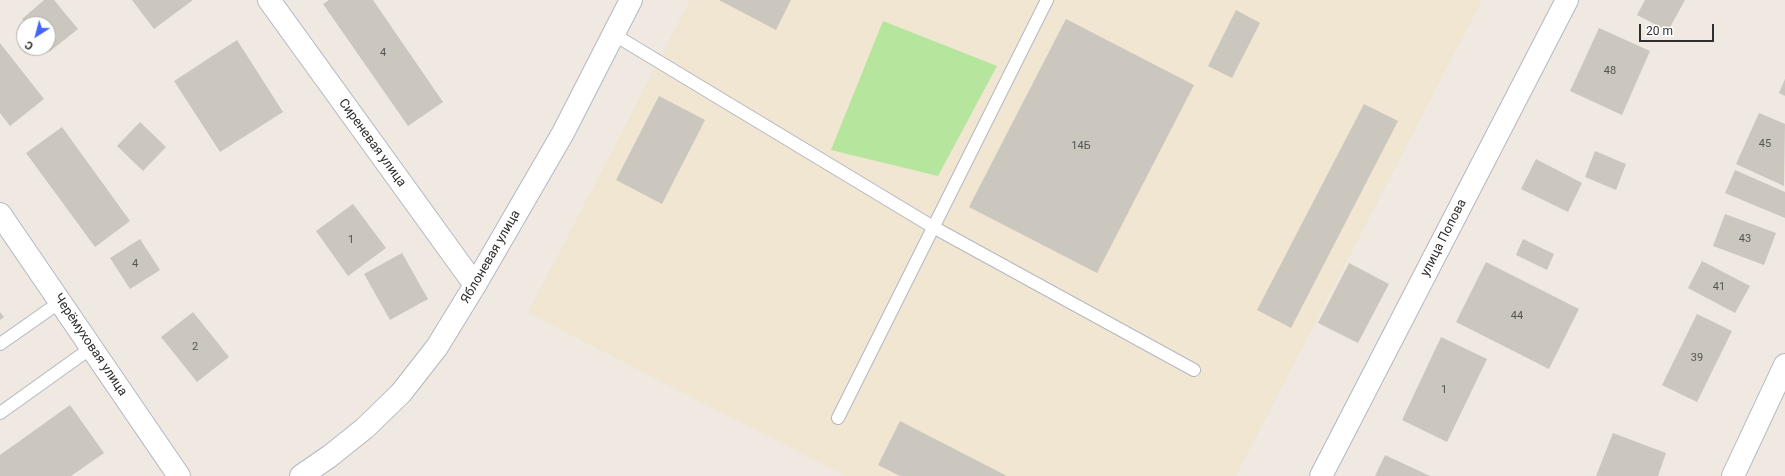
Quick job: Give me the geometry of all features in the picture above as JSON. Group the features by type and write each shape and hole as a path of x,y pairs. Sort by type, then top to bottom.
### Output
{"street":[{"name":"Сиреневая улица","path":"269,0 475,285"},
{"name":"Яблоневая улица","path":"301,476 330,456 365,428 401,393 437,347 475,285 563,133 631,0"},
{"name":"улица Попова","path":"1321,476 1567,0"},
{"name":"Черёмуховая улица","path":"0,214 179,476"},
{"path":"1733,476 1785,365"}],"lane":[{"path":"838,418 1048,0"},
{"path":"613,34 933,227 1194,370"},
{"path":"0,344 60,302"},
{"path":"0,413 91,348"}],"shaded area":[{"path":"690,0 1482,0 1236,476 845,476 528,313"}],"green space":[{"path":"883,21 997,66 938,176 831,150"}],"building":[{"path":"44,0 54,0 78,29 56,46 56,16 25,16"},
{"path":"132,0 193,0 154,29"},
{"path":"329,0 373,0 443,102 408,126 323,4"},
{"path":"719,0 791,0 776,30"},
{"path":"1645,0 1685,0 1668,31 1637,15"},
{"path":"1236,10 1260,23 1232,78 1208,66"},
{"path":"1066,19 1194,85 1097,273 969,207"},
{"path":"1599,28 1650,51 1622,115 1570,91"},
{"path":"237,40 283,112 220,152 174,81"},
{"path":"0,43 44,99 10,126 0,113"},
{"path":"1785,79 1785,96 1779,93"},
{"path":"659,96 705,120 662,204 616,180"},
{"path":"1364,104 1398,121 1291,328 1257,310"},
{"path":"1759,113 1785,124 1784,186 1736,164"},
{"path":"140,122 166,147 143,171 117,146"},
{"path":"62,127 130,221 95,247 26,153"},
{"path":"1595,151 1626,164 1616,190 1585,177"},
{"path":"1536,159 1582,183 1568,212 1521,189"},
{"path":"1735,170 1785,192 1785,218 1725,193"},
{"path":"353,204 386,248 348,276 316,231"},
{"path":"1725,214 1776,233 1764,265 1713,246"},
{"path":"140,239 160,270 130,289 110,258"},
{"path":"1523,239 1554,254 1547,270 1516,255"},
{"path":"402,253 428,299 390,320 364,274"},
{"path":"1702,261 1750,286 1735,313 1688,288"},
{"path":"1486,262 1579,309 1549,369 1456,322"},
{"path":"1349,263 1389,284 1358,343 1318,323"},
{"path":"0,312 4,317 0,320"},
{"path":"193,312 229,357 197,382 161,337"},
{"path":"1697,314 1732,331 1697,402 1662,385"},
{"path":"1441,337 1487,359 1447,442 1402,420"},
{"path":"70,405 104,453 71,476 0,476 0,455"},
{"path":"900,421 1007,476 900,476 878,465"},
{"path":"1613,433 1666,453 1658,476 1596,476"},
{"path":"1385,455 1430,476 1375,476"}]}
